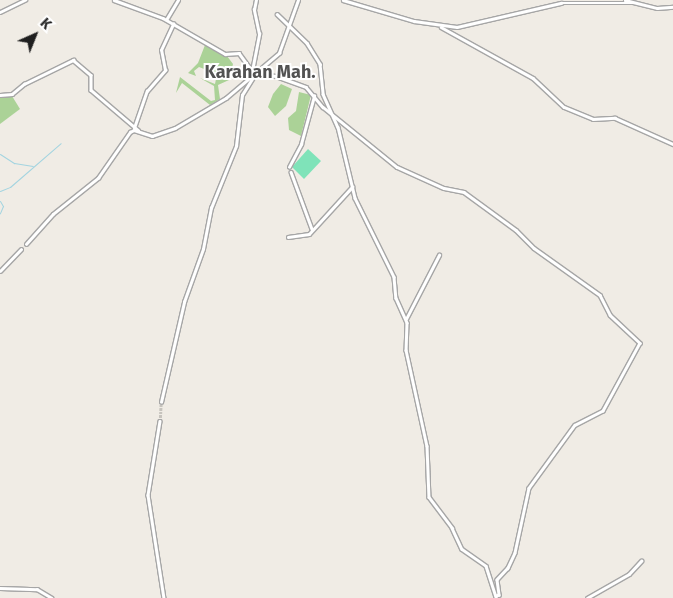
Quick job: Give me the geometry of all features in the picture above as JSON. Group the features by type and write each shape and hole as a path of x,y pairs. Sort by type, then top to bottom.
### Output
{"street":[{"path":"0,12 24,0"},
{"path":"114,0 166,20 225,54 239,53 253,73 301,84 315,95 332,113 397,167 444,188 464,192 494,213 570,276 600,295 610,314 640,343 603,411 575,425 529,488 515,556 497,580 498,594 495,597"},
{"path":"166,20 178,0"},
{"path":"161,402 184,302 202,249 210,212 236,146 242,94 253,73 259,34 254,10 256,0"},
{"path":"0,95 12,94 24,84 73,60 91,75 91,90 134,128 149,137 166,132 226,98 253,73 279,53 298,0"},
{"path":"343,0 377,12 438,25 460,27 561,3 633,3"},
{"path":"625,0 657,8 673,7"},
{"path":"277,14 287,27 315,54 322,69 323,94 332,113 352,187 361,212 394,277 396,298 406,319 407,353 427,446 428,494 462,549 486,566 495,597"},
{"path":"26,244 53,214 96,181 134,128 147,91 165,70 161,50 173,24"},
{"path":"438,25 528,75 564,107 593,119 616,118 673,144"},
{"path":"289,167 300,144 315,95"},
{"path":"291,172 313,229"},
{"path":"288,237 303,235 313,229 352,187"},
{"path":"0,271 21,249"},
{"path":"406,319 439,255"},
{"path":"160,421 148,495 164,598"},
{"path":"587,598 629,574 641,560"},
{"path":"0,588 37,589 52,598"}],"green space":[{"path":"205,45 227,56 233,64 229,80 218,85 220,99 210,105 182,83 176,93 180,77 211,101 215,100 214,86 200,78 215,84 217,74 199,67 194,71 196,76 188,73 198,63"},
{"path":"281,84 292,89 286,106 275,116 268,107 273,94"},
{"path":"299,92 311,95 301,136 289,130 288,118 296,111"},
{"path":"0,96 12,96 20,109 0,124"},
{"path":"308,149 321,161 304,179 292,167"}],"waterway":[{"path":"0,191 10,187 61,143"},
{"path":"0,154 14,163 33,166"},
{"path":"0,201 3,206 0,213"}],"tunnel":[{"path":"160,421 161,402"}],"district":[{"name":"Karahan Mah.","path":"260,72"}]}
